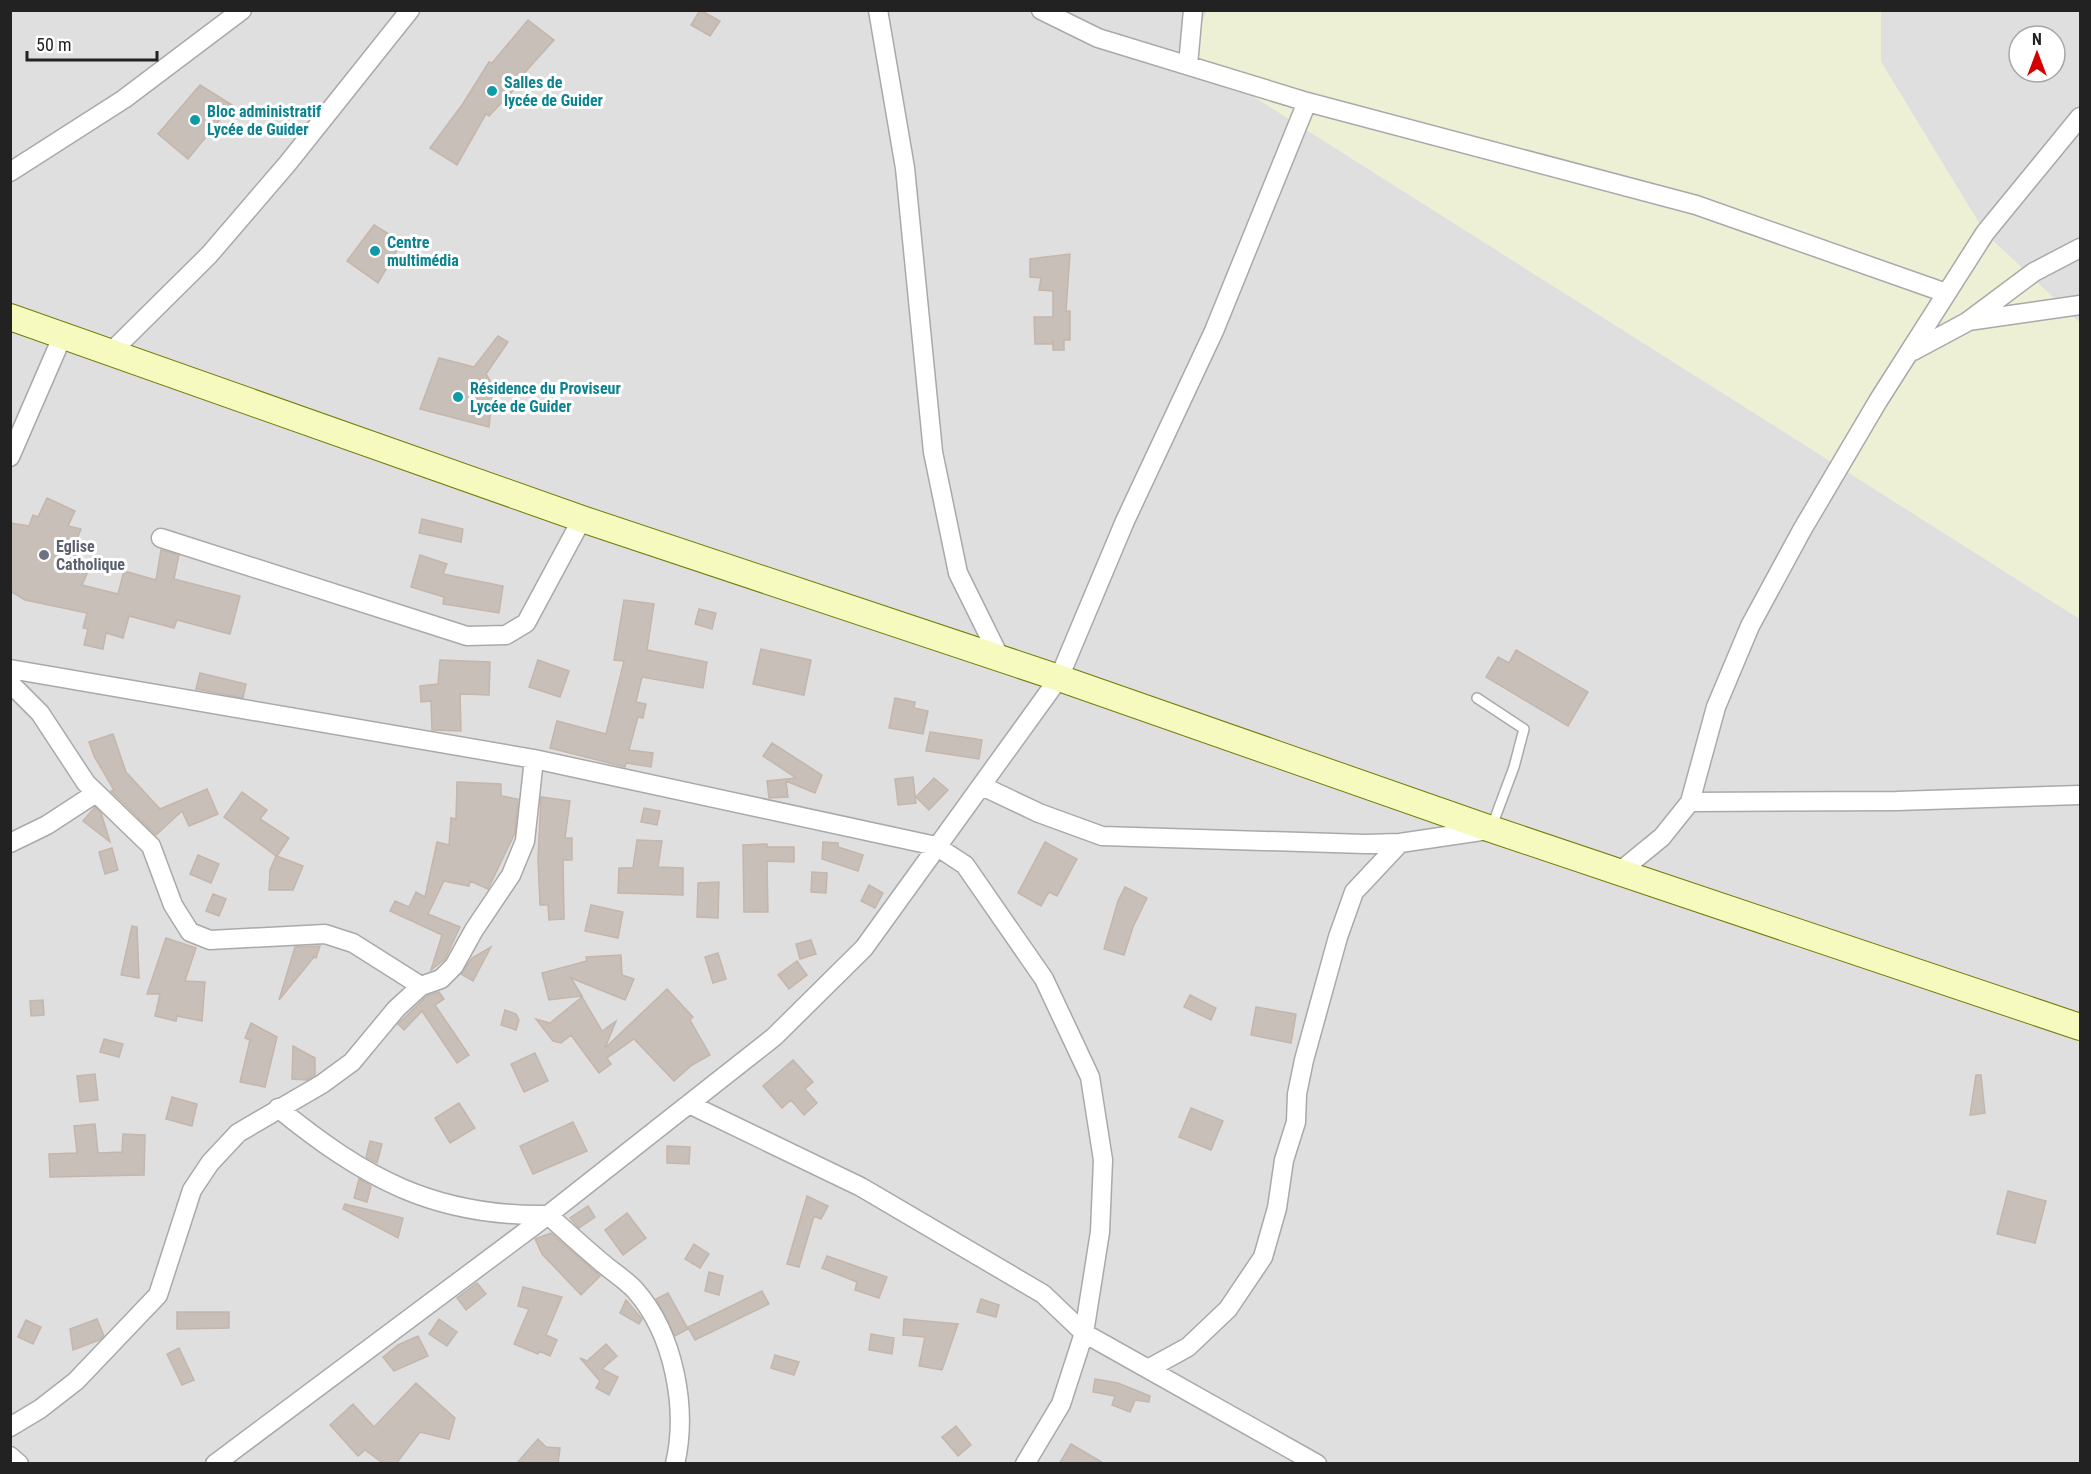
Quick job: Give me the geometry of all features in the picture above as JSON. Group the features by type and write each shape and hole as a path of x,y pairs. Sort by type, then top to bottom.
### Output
{"main road":[{"path":"10,317 582,519 1059,678 1618,873 2080,1027"}],"street":[{"path":"10,172 124,99 242,10"},
{"path":"111,352 209,255 288,163 410,10"},
{"path":"878,10 904,168 933,452 958,573 1000,658"},
{"path":"1041,10 1098,38 1307,102 1696,205 1946,293"},
{"path":"1188,65 1193,10"},
{"path":"215,1464 548,1215 774,1037 864,948 1059,678 1125,521 1214,332 1307,102"},
{"path":"1618,873 1662,837 1690,802 1716,707 1750,626 1802,530 1878,401 1912,351 1985,233 2080,117"},
{"path":"1912,351 1966,322 2034,272 2080,248"},
{"path":"1966,322 2080,305"},
{"path":"10,457 63,335"},
{"path":"161,537 468,636 506,636 526,623 582,519"},
{"path":"10,669 534,759 936,846 965,865 1044,979 1090,1077 1102,1160 1100,1232 1084,1333 1061,1404 1025,1464"},
{"path":"10,683 40,713 86,783 151,846 173,905 190,932 197,937 210,940 325,934 353,943 421,986"},
{"path":"10,1427 76,1381 158,1295 192,1191 210,1163 238,1132 321,1084 352,1062 396,1009 421,986 441,979 454,966 474,930 511,875 525,841 534,759"},
{"path":"982,786 1039,813 1102,836 1400,843 1491,829"},
{"path":"10,843 47,825 96,794"},
{"path":"1690,802 1897,801 2080,795"},
{"path":"1148,1369 1188,1347 1204,1328 1228,1309 1263,1257 1277,1208 1284,1160 1296,1122 1297,1094 1304,1060 1342,926 1354,892 1400,843"},
{"path":"689,1104 861,1187 1043,1294 1084,1333 1317,1464"},
{"path":"278,1108 306,1131 376,1178 422,1197 461,1209 507,1216 548,1215 635,1289 657,1320 670,1359 680,1412 681,1438 675,1464"},
{"path":"10,1456 19,1464"}],"lane":[{"path":"1477,698 1519,723 1524,729 1514,767 1491,829"}],"shaded area":[{"path":"10,11 1207,11 1188,55 2080,619 2080,1463 11,1463"},
{"path":"1881,11 2080,11 2080,323 1985,233 1881,62"}],"green space":[{"path":"1207,11 1881,11 1881,62 1985,233 2080,323 2080,619 1188,55"}],"building":[{"path":"700,10 720,21 710,36 691,25"},
{"path":"528,20 554,40 518,80 521,82 489,116 486,114 457,165 430,148 462,105 489,62 492,63"},
{"name":"Bloc administratif Lycée de Guider","path":"200,85 232,105 188,159 158,134"},
{"name":"Centre multimédia","path":"374,225 402,242 378,283 347,261"},
{"path":"1070,254 1066,311 1070,311 1070,340 1064,340 1064,350 1053,350 1053,340 1052,344 1035,344 1034,317 1053,317 1053,291 1039,290 1041,278 1030,277 1030,259"},
{"name":"Résidence du Proviseur Lycée de Guider","path":"498,336 508,342 486,374 493,386 489,427 420,409 439,358 474,367"},
{"path":"47,498 75,511 68,526 81,529 77,539 82,542 73,568 87,574 82,585 118,594 124,571 156,580 161,550 179,555 174,579 240,596 230,634 177,620 174,628 129,616 123,638 106,633 103,649 84,645 88,629 83,628 87,613 25,600 10,591 10,523 29,526 33,515 38,517"},
{"path":"422,519 463,529 461,542 419,533"},
{"path":"420,555 447,564 443,574 503,586 499,613 443,604 444,597 411,587"},
{"path":"624,600 654,604 647,650 707,662 703,688 642,677 636,702 646,704 643,718 638,717 629,750 653,753 651,767 626,763 625,767 550,748 557,721 606,734 624,661 614,660"},
{"path":"699,609 716,613 712,629 695,624"},
{"path":"761,649 811,660 804,695 753,684"},
{"path":"1516,650 1588,692 1568,726 1486,677 1498,657 1509,663"},
{"path":"440,660 490,662 489,695 460,694 461,731 432,730 431,701 421,702 420,686 438,684"},
{"path":"538,660 569,671 560,697 529,687"},
{"path":"200,673 246,684 243,698 196,689"},
{"path":"895,698 915,702 914,708 928,711 923,734 889,728"},
{"path":"930,732 982,740 979,759 926,751"},
{"path":"113,734 126,772 160,809 207,789 218,814 189,826 182,811 156,835 111,791 114,790 94,756 89,742"},
{"path":"772,743 822,775 815,793 786,781 788,797 769,798 767,781 796,778 763,756"},
{"path":"913,777 916,803 898,805 895,779"},
{"path":"934,778 948,790 929,810 916,797"},
{"path":"457,782 501,784 501,796 518,799 515,833 488,889 470,881 469,886 444,881 428,914 460,927 445,959 431,970 442,935 390,911 395,901 409,907 416,892 425,897 437,842 449,845 451,818 456,819"},
{"path":"242,792 267,810 260,819 289,838 277,856 303,866 293,890 269,890 270,870 276,856 224,817"},
{"path":"541,797 570,801 565,838 572,838 572,860 563,860 564,919 549,920 548,905 540,905 538,859"},
{"path":"95,807 101,813 110,842 83,821"},
{"path":"644,808 660,811 657,825 641,822"},
{"path":"637,840 662,841 658,867 683,868 683,895 618,893 619,868 633,868"},
{"path":"823,842 838,843 838,847 863,855 858,871 822,859"},
{"path":"1045,842 1077,859 1057,896 1049,892 1041,906 1018,893"},
{"path":"767,844 767,847 794,847 794,862 767,861 768,912 744,912 743,845"},
{"path":"112,848 118,870 105,874 99,852"},
{"path":"198,855 219,864 211,883 190,874"},
{"path":"812,872 827,873 826,893 811,892"},
{"path":"719,882 718,918 697,917 698,883"},
{"path":"869,885 883,893 875,908 861,901"},
{"path":"1125,887 1147,898 1133,927 1124,955 1104,949 1118,901"},
{"path":"213,894 226,899 219,916 206,911"},
{"path":"591,905 623,912 618,938 585,931"},
{"path":"132,926 137,927 139,978 121,975"},
{"path":"166,938 196,948 185,981 205,982 202,1021 177,1016 176,1021 155,1016 160,994 147,994"},
{"path":"811,940 816,954 800,959 796,944"},
{"path":"320,946 316,958 314,957 279,1000 295,947"},
{"path":"491,947 473,981 461,974 472,958"},
{"path":"718,953 726,979 713,983 705,957"},
{"path":"621,955 622,975 634,979 625,1000 571,978 582,996 549,1000 542,973 587,961 586,957"},
{"path":"797,961 807,975 789,989 778,975"},
{"path":"667,989 693,1017 690,1020 710,1055 692,1065 674,1081 634,1039 607,1058 611,1064 599,1073 571,1035 561,1043 553,1041 536,1019 550,1023 582,997 602,1031 616,1021 605,1048"},
{"path":"439,992 444,999 435,1005 469,1055 457,1063 422,1011 404,1030 398,1024 427,996"},
{"path":"1190,995 1216,1008 1211,1020 1184,1007"},
{"path":"43,1000 44,1015 31,1016 30,1001"},
{"path":"1256,1007 1296,1014 1291,1043 1251,1035"},
{"path":"505,1010 516,1014 519,1020 516,1030 501,1025"},
{"path":"251,1023 277,1037 265,1087 240,1082 250,1040 245,1038"},
{"path":"104,1039 123,1044 119,1057 100,1052"},
{"path":"293,1046 315,1058 315,1075 307,1080 292,1079"},
{"path":"535,1053 548,1081 524,1092 511,1064"},
{"path":"793,1060 813,1082 805,1089 817,1103 804,1115 791,1100 782,1108 763,1086"},
{"path":"95,1074 98,1100 80,1102 77,1076"},
{"path":"1976,1075 1981,1075 1985,1113 1970,1115"},
{"path":"172,1097 197,1104 192,1126 166,1119"},
{"path":"459,1103 475,1128 450,1143 435,1118"},
{"path":"1191,1108 1223,1121 1211,1150 1179,1137"},
{"path":"573,1122 587,1151 533,1174 520,1146"},
{"path":"95,1124 98,1153 122,1152 123,1134 145,1135 144,1175 50,1177 49,1154 77,1153 74,1126"},
{"path":"370,1141 382,1144 377,1163 366,1157"},
{"path":"667,1146 690,1147 689,1164 667,1163"},
{"path":"359,1179 371,1186 367,1202 354,1198"},
{"path":"2008,1191 2046,1201 2035,1243 1997,1234"},
{"path":"807,1196 828,1206 821,1219 814,1216 799,1267 787,1264"},
{"path":"345,1204 403,1218 398,1238 343,1209"},
{"path":"588,1206 595,1217 579,1228 570,1218"},
{"path":"627,1213 646,1238 623,1255 605,1230"},
{"path":"551,1233 600,1276 581,1295 542,1254 535,1239"},
{"path":"694,1244 709,1254 700,1268 685,1259"},
{"path":"827,1256 887,1277 879,1298 855,1290 857,1282 822,1268"},
{"path":"709,1272 723,1276 719,1295 705,1291"},
{"path":"477,1283 486,1294 466,1310 457,1298"},
{"path":"523,1287 562,1297 546,1335 557,1340 550,1356 539,1351 538,1354 514,1344 529,1309 518,1306"},
{"path":"762,1291 769,1304 695,1340 688,1327"},
{"path":"668,1293 688,1329 675,1336 656,1299"},
{"path":"981,1299 999,1305 996,1317 977,1312"},
{"path":"626,1300 642,1319 639,1324 620,1313"},
{"path":"177,1312 229,1312 229,1328 177,1329"},
{"path":"97,1319 104,1336 73,1350 70,1329"},
{"path":"439,1319 457,1332 447,1346 429,1334"},
{"path":"904,1319 958,1324 942,1370 919,1366 925,1337 903,1335"},
{"path":"26,1320 41,1327 33,1344 18,1337"},
{"path":"871,1334 894,1338 892,1354 869,1350"},
{"path":"418,1336 428,1356 394,1371 383,1357 398,1345"},
{"path":"606,1344 617,1356 602,1369 618,1377 609,1395 596,1388 600,1381 580,1358 587,1361"},
{"path":"179,1348 194,1380 182,1385 167,1354"},
{"path":"775,1355 799,1362 794,1375 771,1368"},
{"path":"1095,1379 1118,1383 1150,1396 1149,1402 1135,1400 1130,1412 1112,1405 1115,1396 1093,1392"},
{"path":"416,1383 455,1418 449,1439 420,1432 396,1464 384,1464 365,1450 358,1456 330,1425 353,1404 374,1427"},
{"path":"956,1426 971,1445 958,1456 942,1437"},
{"path":"538,1439 546,1447 560,1448 558,1464 516,1464"},
{"path":"1071,1444 1105,1464 1059,1464"}],"place":[{"name":"Salles de lycée de Guider","path":"492,91"},
{"name":"Bloc administratif Lycée de Guider","path":"195,120"},
{"name":"Centre multimédia","path":"375,251"},
{"name":"Résidence du Proviseur Lycée de Guider","path":"458,397"},
{"name":"Eglise Catholique","path":"44,555"}]}
